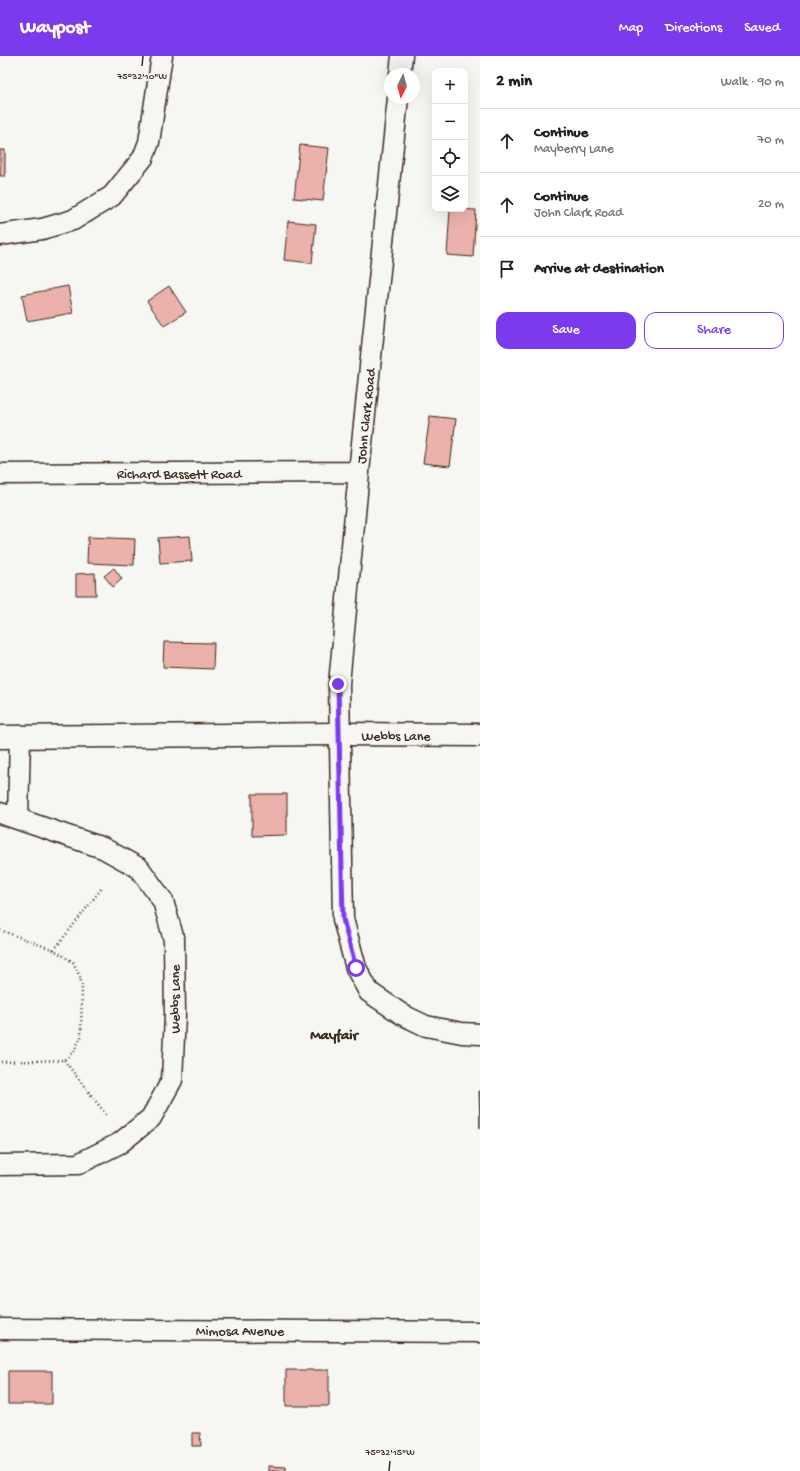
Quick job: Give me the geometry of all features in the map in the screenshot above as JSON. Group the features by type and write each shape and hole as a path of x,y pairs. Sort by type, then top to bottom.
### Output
{"street":[{"path":"0,235 42,229 73,220 112,196 143,158 149,142 162,56"},
{"path":"401,68 402,56"},
{"name":"John Clark Road","path":"397,104 338,684 343,919 356,968 369,992 403,1015 426,1026 462,1033 480,1034"},
{"name":"Richard Bassett Road","path":"0,474 359,472"},
{"name":"Webbs Lane","path":"10,737 340,734 480,735"},
{"path":"9,816 10,737"},
{"name":"Webbs Lane","path":"0,1165 78,1164 120,1143 151,1118 172,1080 175,1015 174,940 163,901 139,868 104,848 9,816"},
{"name":"Mimosa Avenue","path":"0,1329 480,1332"}],"path":[{"path":"54,950 102,888"},
{"path":"0,930 54,950 73,962 80,977 82,986 81,1037 74,1051 64,1060 0,1062"},
{"path":"64,1060 108,1117"}],"building":[{"path":"300,145 329,148 323,201 294,198"},
{"path":"0,150 5,150 5,176 0,176"},
{"path":"468,210 476,210 473,257 447,255 450,212 468,212"},
{"path":"288,221 316,224 312,263 284,260"},
{"path":"68,286 73,313 27,321 22,295"},
{"path":"169,286 186,312 164,326 147,301"},
{"path":"430,416 456,419 450,466 423,463"},
{"path":"190,536 192,561 160,563 158,538"},
{"path":"88,537 135,539 134,565 87,563"},
{"path":"114,568 122,579 113,587 104,576"},
{"path":"95,573 96,595 76,595 76,574"},
{"path":"164,642 214,643 213,669 163,667"},
{"path":"252,794 287,794 287,835 252,836"},
{"path":"479,1091 480,1091 480,1128"},
{"path":"286,1370 329,1370 329,1406 286,1406"},
{"path":"8,1371 52,1371 52,1404 8,1404"},
{"path":"192,1433 200,1433 201,1446 192,1446"},
{"path":"269,1466 286,1467 286,1471 269,1471"}],"district":[{"name":"Mayfair","path":"334,1034"}],"route":[{"path":"338,684 343,919 356,968"}]}
